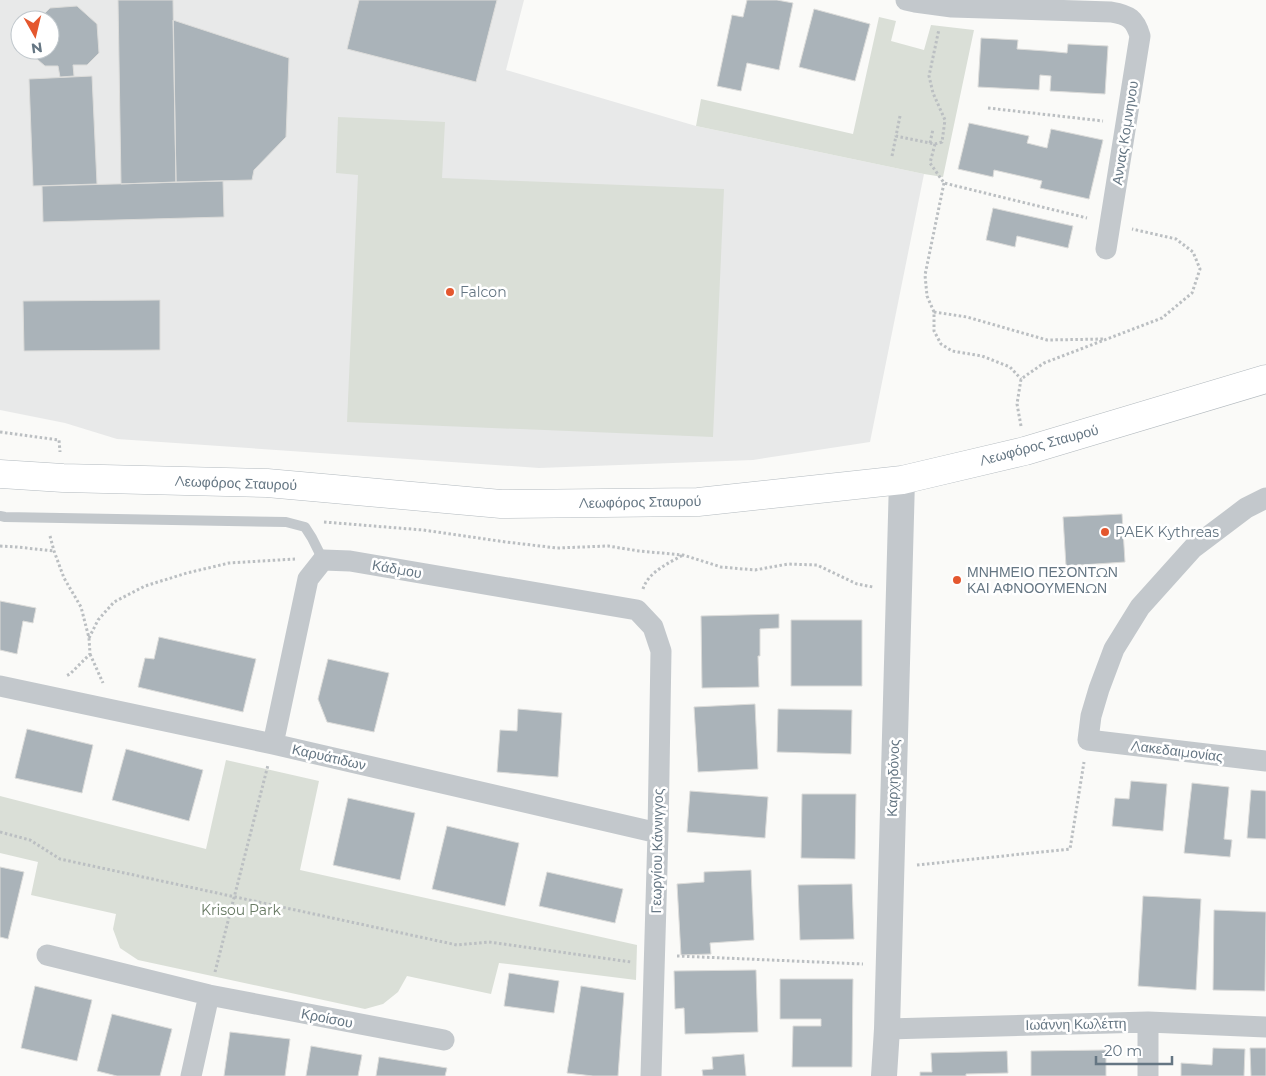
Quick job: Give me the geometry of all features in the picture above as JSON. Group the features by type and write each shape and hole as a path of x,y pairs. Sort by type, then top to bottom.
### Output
{"main road":[{"name":"Λεωφόρος Σταυρού","path":"0,474 63,478 267,483 502,504 698,502 902,480 1025,451 1266,379"}],"street":[{"path":"906,0 952,7 980,4"},
{"name":"Αννας Κομνηνου","path":"980,4 1111,12 1123,14 1137,26 1140,36 1106,249"},
{"name":"Καρχηδόνος","path":"884,1076 889,965 902,480"},
{"path":"1088,740 1091,716 1114,649 1140,607 1194,548 1246,508 1266,498"},
{"path":"273,744 308,579 323,560"},
{"name":"Κάδμου","path":"323,560 350,561 637,610"},
{"name":"Γεωργίου Κάννιγγος","path":"637,610 653,627 661,651 651,1076"},
{"name":"Καρυάτιδων","path":"0,686 273,744 658,833"},
{"name":"Λακεδαιμονίας","path":"1088,740 1266,762"},
{"name":"Κροίσου","path":"47,955 209,995 444,1040"},
{"path":"191,1076 209,995"},
{"path":"1148,1022 1148,1076"},
{"name":"Ιωάννη Κωλέττη","path":"887,1029 1148,1022 1266,1027"}],"lane":[{"path":"0,516 286,522 305,527 323,560"}],"path":[{"path":"896,136 935,144 942,142 945,120 933,93 929,76 939,26"},
{"path":"988,108 1126,123"},
{"path":"892,156 900,116"},
{"path":"930,143 933,129"},
{"path":"935,144 930,163 944,183 1110,224 1176,238 1192,252 1200,269 1192,294 1162,318 1044,364 1021,379 1017,404 1025,451"},
{"path":"944,183 925,275 927,296 934,312 934,332 941,344 952,351 982,356 1010,367 1021,379"},
{"path":"934,312 967,317 1046,340 1108,339"},
{"path":"0,432 59,440 63,478"},
{"path":"26,692 70,674 90,654 89,638 82,607 64,578 42,517"},
{"path":"305,527 324,522 423,530 557,548 608,546 683,555 720,567 756,570 788,564 817,565 857,584 899,590"},
{"path":"0,546 54,551"},
{"path":"637,610 644,585 657,570 683,555"},
{"path":"89,638 98,620 114,602 145,586 229,563 285,559 323,560"},
{"path":"891,868 1070,849 1088,740"},
{"path":"209,995 273,744"},
{"path":"0,832 30,840 60,859 457,945 489,942 654,960 889,965"}],"shaded area":[{"name":"Falcon","path":"0,0 524,0 506,70 696,126 924,174 870,442 753,460 539,468 117,439 65,423 0,410"}],"green space":[{"path":"879,17 896,21 891,41 924,50 931,25 974,30 943,177 696,126 701,99 853,134"},
{"path":"338,117 445,122 442,178 724,189 713,437 347,422 358,175 336,173"},
{"name":"Krisou Park","path":"226,760 319,781 300,870 637,945 636,980 499,963 491,994 407,976 398,992 383,1004 365,1009 138,960 120,948 113,929 116,914 31,895 38,862 0,853 0,796 206,849"}],"building":[{"path":"118,0 173,0 176,182 121,184"},
{"path":"359,0 497,0 476,82 347,49"},
{"path":"747,0 777,0 793,3 779,70 747,63 741,91 717,86 732,15 743,17"},
{"path":"77,6 97,24 99,53 87,65 73,65 74,76 60,77 58,66 45,66 38,60 60,60 60,10 48,10 50,8"},
{"path":"814,9 870,24 855,81 799,67"},
{"path":"173,20 289,58 286,137 254,170 252,180 176,182"},
{"path":"981,38 1018,40 1017,49 1067,53 1068,44 1108,46 1105,94 1050,91 1051,76 1040,75 1039,90 978,87"},
{"path":"92,76 97,184 33,186 29,79"},
{"path":"969,123 1029,136 1027,143 1047,148 1051,129 1103,140 1089,199 1040,188 1042,181 994,170 993,177 958,169"},
{"path":"223,181 224,217 43,222 42,186"},
{"path":"993,208 1073,226 1068,248 1017,236 1015,247 986,240"},
{"path":"160,300 160,350 24,351 23,301"},
{"path":"1122,514 1125,562 1066,566 1063,517"},
{"path":"0,601 36,608 33,623 23,621 17,654 0,650"},
{"path":"779,614 779,628 760,629 760,656 758,656 759,687 702,688 701,616"},
{"path":"791,620 862,620 862,686 791,686"},
{"path":"159,637 256,659 243,712 138,687 145,658 154,659"},
{"path":"328,659 389,673 374,732 327,722 318,699"},
{"path":"755,704 758,769 698,772 694,707"},
{"path":"518,709 562,713 558,777 497,772 500,730 517,731"},
{"path":"778,709 852,710 851,754 777,752"},
{"path":"27,729 93,745 82,793 15,778"},
{"path":"126,749 203,770 189,821 112,800"},
{"path":"1131,781 1167,784 1163,831 1112,826 1115,798 1129,799"},
{"path":"1192,783 1229,787 1224,839 1232,840 1230,857 1184,853"},
{"path":"1251,790 1266,791 1266,839 1247,838"},
{"path":"690,791 768,797 765,838 687,832"},
{"path":"802,794 856,794 855,859 801,858"},
{"path":"348,798 415,813 400,880 333,865"},
{"path":"447,826 519,843 505,906 432,889"},
{"path":"0,867 24,872 8,939 0,937"},
{"path":"751,870 754,940 710,943 711,954 681,955 677,884 704,882 704,872"},
{"path":"547,872 623,889 615,923 539,906"},
{"path":"852,884 854,939 800,940 798,885"},
{"path":"1143,896 1201,899 1196,990 1138,986"},
{"path":"1214,910 1266,912 1265,991 1213,990"},
{"path":"756,970 758,1032 685,1034 684,1008 675,1009 674,971"},
{"path":"509,973 559,981 554,1013 504,1006"},
{"path":"780,979 853,979 852,1067 792,1067 793,1026 821,1026 821,1019 780,1019"},
{"path":"35,986 92,1000 77,1061 21,1048"},
{"path":"581,986 624,993 618,1076 567,1073"},
{"path":"112,1014 172,1029 160,1076 117,1076 97,1071"},
{"path":"230,1032 290,1039 285,1076 224,1076"},
{"path":"311,1046 362,1055 358,1076 306,1076"},
{"path":"1213,1048 1245,1049 1244,1076 1181,1076 1181,1063 1212,1065"},
{"path":"1250,1048 1266,1048 1266,1076 1251,1076"},
{"path":"1106,1050 1106,1076 1031,1076 1031,1051"},
{"path":"1007,1051 1008,1073 966,1074 966,1076 920,1076 920,1072 932,1072 931,1053"},
{"path":"744,1054 746,1076 703,1076 702,1070 713,1069 712,1057"},
{"path":"379,1057 447,1068 445,1076 376,1076"}],"place":[{"name":"Falcon","path":"450,292"},
{"name":"PAEK Kythreas","path":"1105,532"},
{"name":"ΜΝΗΜΕΙΟ ΠΕΣΟΝΤΩΝ ΚΑΙ ΑΦΝΟΟΥΜΕΝΩΝ","path":"957,580"}]}
